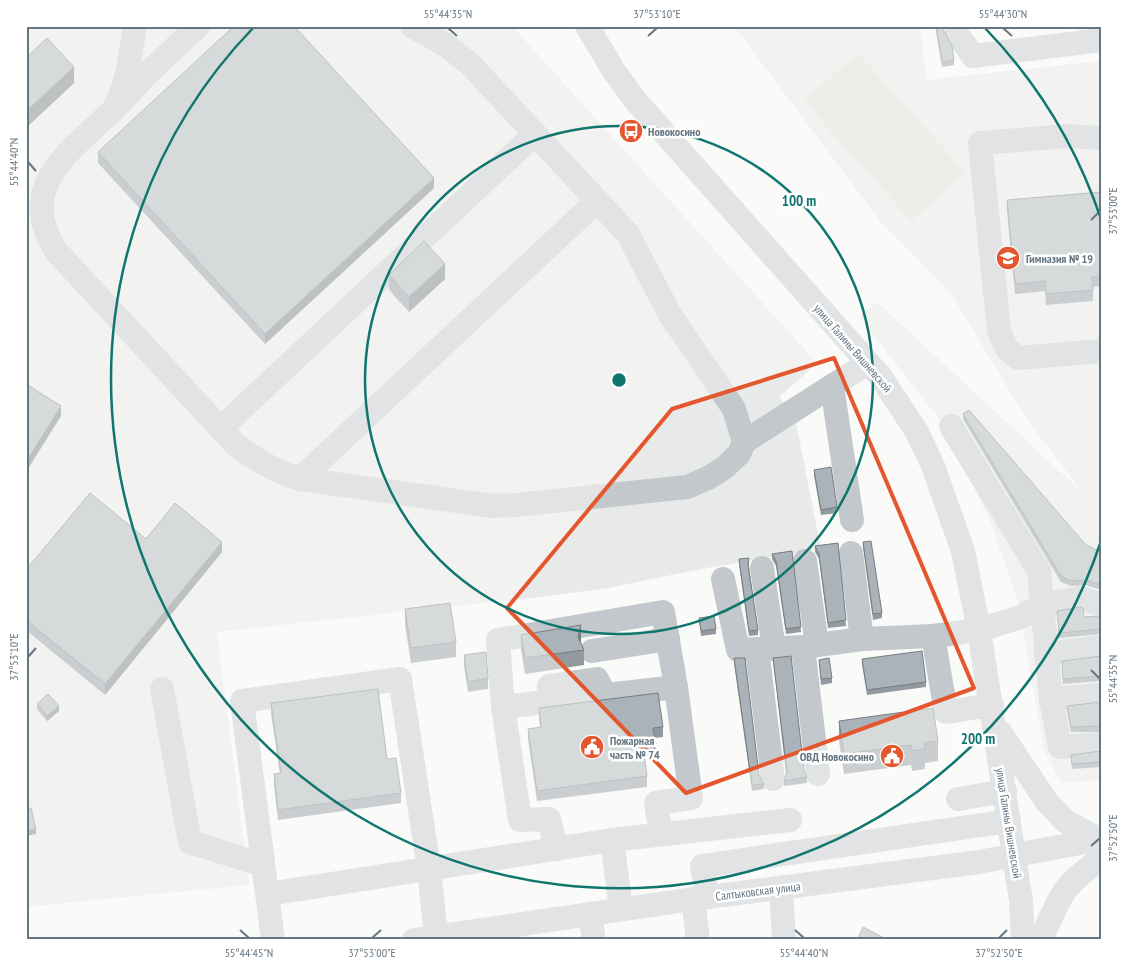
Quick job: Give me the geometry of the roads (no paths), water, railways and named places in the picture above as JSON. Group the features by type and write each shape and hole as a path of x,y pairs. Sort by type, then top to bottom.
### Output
{"street":[{"path":"113,110 124,86 135,26"},
{"path":"198,26 56,164 48,179 40,208 48,237 56,251 235,444 257,461 277,472 300,478 493,506 687,487 724,468 739,454 744,442 868,363"},
{"path":"412,26 447,46 470,64 628,234 669,312 727,396 734,409 744,442"},
{"name":"улица Галины Вишневской","path":"587,26 614,71 635,100 868,363 917,432 934,466 963,551 979,630 1021,901 1023,940"},
{"path":"956,26 958,34 973,56 1101,40"},
{"path":"221,428 535,134"},
{"path":"1101,138 1067,136 980,143 999,331 1007,349 1018,358 1101,351"},
{"path":"300,478 597,201"},
{"path":"832,386 852,520"},
{"path":"950,426 1039,571 1051,699 1060,747 1101,744"},
{"path":"851,553 862,639"},
{"path":"805,561 818,774"},
{"path":"762,568 773,779"},
{"path":"723,578 738,650 810,646 862,639 933,636 979,630 1021,617 1041,606 1081,598 1101,605"},
{"path":"556,849 549,819 520,820 503,699 498,640 663,612 676,687 691,798 656,803 661,834"},
{"path":"933,636 946,712 993,715 1047,802 1066,821 1101,840"},
{"path":"592,651 668,639"},
{"path":"1046,654 1101,647"},
{"path":"273,940 242,701 400,679 429,869 425,938"},
{"path":"503,699 597,679 605,695 676,687"},
{"path":"162,689 190,842 263,865"},
{"path":"1051,699 1101,695"},
{"path":"958,799 1004,791"},
{"path":"268,894 612,840 790,820"},
{"path":"698,940 702,866 1009,821"},
{"path":"612,840 622,910"},
{"name":"Салтыковская улица","path":"425,938 532,931 590,914 979,862 1101,840"},
{"path":"1041,940 1060,896 1072,881 1101,859"},
{"path":"781,889 784,940"},
{"path":"590,914 594,940"}],"place":[{"name":"Новокосино","path":"631,131"},
{"name":"Гимназия № 19","path":"1008,258"},
{"name":"Пожарная часть № 74","path":"592,747"},
{"name":"ОВД Новокосино","path":"892,756"}]}
